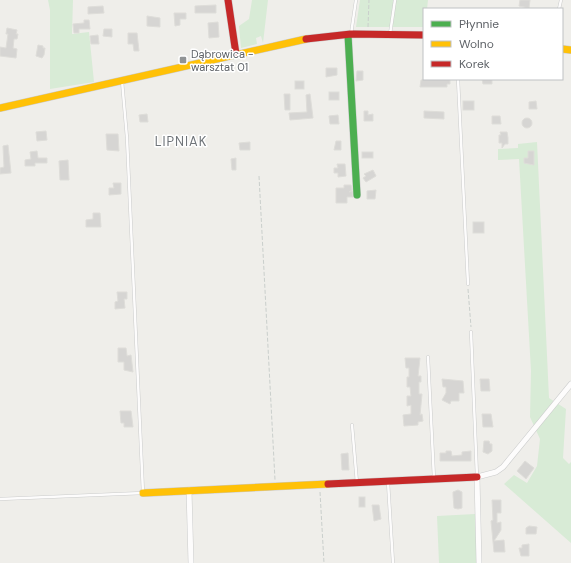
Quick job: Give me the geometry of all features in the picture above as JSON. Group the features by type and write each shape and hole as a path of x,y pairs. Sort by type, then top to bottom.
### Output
{"street":[{"path":"228,0 236,54"},
{"path":"0,108 297,40 367,34 423,36"},
{"path":"350,35 357,195"},
{"path":"143,492 477,477 496,472 503,467 571,384"},
{"path":"477,477 478,563"},
{"path":"189,490 191,563"}],"lane":[{"path":"350,35 356,0"},
{"path":"390,34 395,0"},
{"path":"458,80 468,284"},
{"path":"0,499 143,492 127,138 122,81"},
{"path":"471,332 477,477"},
{"path":"428,357 434,479"},
{"path":"352,424 357,483"},
{"path":"388,481 393,563"}],"path":[{"path":"367,34 369,0"},
{"path":"259,176 275,487"},
{"path":"468,284 471,332"},
{"path":"319,485 324,563"}],"green space":[{"path":"48,0 73,0 72,34 89,32 94,82 50,89 50,10"},
{"path":"252,0 268,0 263,43 261,36 256,38 257,44 241,48 239,26 249,19"},
{"path":"360,0 428,0 427,8 423,8 423,27 356,27"},
{"path":"537,142 549,398 566,409 563,458 569,464 571,462 571,543 504,484 514,475 527,483 537,466 540,439 530,417 531,371 519,159 498,160 498,149 518,148 518,144"},
{"path":"475,514 478,563 439,563 437,516"}],"building":[{"path":"520,0 530,0 529,8 519,6"},
{"path":"216,5 216,13 195,13 195,6"},
{"path":"103,6 104,13 88,14 88,7"},
{"path":"174,13 186,13 186,19 180,19 180,25 175,26"},
{"path":"147,16 160,18 160,27 147,26"},
{"path":"84,20 89,20 90,29 79,29 79,33 74,33 73,24 84,23"},
{"path":"218,22 219,37 209,38 208,23"},
{"path":"7,28 17,30 17,39 14,39 13,48 17,49 16,58 0,56 0,47 6,48 8,34 6,34"},
{"path":"104,29 112,29 112,37 103,36"},
{"path":"128,33 137,33 139,51 134,51 133,44 128,44"},
{"path":"98,35 99,44 91,44 90,36"},
{"path":"38,45 45,48 42,58 36,56"},
{"path":"326,68 337,68 337,75 326,77"},
{"path":"357,71 363,71 363,80 356,81"},
{"path":"421,80 450,80 450,84 447,84 447,87 420,87"},
{"path":"482,80 492,80 492,84 483,84"},
{"path":"295,81 304,81 304,89 295,89"},
{"path":"329,92 339,92 339,100 329,100"},
{"path":"284,94 290,94 290,110 285,110"},
{"path":"310,94 313,118 290,120 289,113 307,112 306,95"},
{"path":"463,101 474,101 474,110 463,110"},
{"path":"536,101 537,109 529,109 529,102"},
{"path":"364,111 368,111 368,115 373,114 373,121 364,121"},
{"path":"424,111 444,112 444,119 424,118"},
{"path":"147,114 148,122 140,122 139,115"},
{"path":"338,115 339,124 330,124 329,116"},
{"path":"492,116 500,116 501,124 492,124"},
{"path":"527,118 532,123 527,128 522,123"},
{"path":"46,131 47,140 37,141 36,132"},
{"path":"500,132 507,132 508,138 508,144 505,144 502,148 502,143 499,143 499,135 501,135"},
{"path":"106,134 118,134 119,151 107,150"},
{"path":"336,141 341,141 341,150 334,150"},
{"path":"250,142 250,150 240,150 239,143"},
{"path":"8,145 11,173 0,174 0,168 4,167 3,146"},
{"path":"37,151 38,158 47,158 47,163 35,163 35,166 25,166 25,160 31,159 30,152"},
{"path":"528,151 534,151 534,165 524,163 524,158 528,158"},
{"path":"362,152 373,152 373,158 362,158"},
{"path":"236,158 236,170 232,170 231,159"},
{"path":"68,160 69,180 60,180 59,161"},
{"path":"337,164 345,164 346,176 338,177 338,173 334,173 334,168 338,168"},
{"path":"373,170 376,176 366,182 363,178 366,176 364,174"},
{"path":"113,183 121,183 121,194 109,195 109,188 114,188"},
{"path":"344,185 351,185 352,190 349,192 352,191 353,197 347,197 347,203 336,203 336,188 344,188"},
{"path":"376,190 375,199 367,199 367,191"},
{"path":"93,213 100,213 101,227 86,227 86,220 93,219"},
{"path":"473,222 484,222 484,233 473,233"},
{"path":"117,292 127,292 127,299 124,299 125,308 115,309 115,302 118,301"},
{"path":"118,348 126,348 127,356 131,355 133,372 124,370 124,362 118,362"},
{"path":"405,358 420,358 418,376 421,376 421,382 419,382 419,394 422,394 420,415 422,414 423,421 418,422 418,425 404,426 403,415 411,414 411,405 407,406 407,396 411,396 410,387 407,387 409,368 406,368"},
{"path":"442,379 463,381 464,393 459,393 459,401 451,401 450,404 442,400 446,393 446,387 443,387"},
{"path":"480,379 489,379 490,391 481,391"},
{"path":"120,411 131,411 133,427 124,427 124,423 121,423"},
{"path":"482,414 491,414 493,427 483,427"},
{"path":"484,441 489,441 490,444 492,444 492,451 488,454 483,452"},
{"path":"446,451 451,451 452,456 462,455 462,452 471,451 471,461 440,461 440,453 446,453"},
{"path":"348,453 349,470 342,470 341,454"},
{"path":"525,461 534,468 526,479 517,471"},
{"path":"458,490 462,492 462,508 458,509 454,508 453,492"},
{"path":"359,497 365,497 365,507 359,507"},
{"path":"492,500 501,500 501,513 497,513 497,523 501,522 501,530 494,541 504,540 505,552 494,552 491,521 493,520"},
{"path":"372,505 379,505 381,519 374,521"},
{"path":"529,526 537,527 536,534 526,534 526,528"},
{"path":"529,544 529,556 521,556 519,548 522,548 522,545"}],"traffic: fast":[{"path":"348,35 357,195"}],"traffic: slow":[{"path":"0,108 306,39"},
{"path":"563,49 571,50"},
{"path":"143,493 328,484"}],"traffic: jam":[{"path":"228,0 236,54"},
{"path":"306,39 351,34 423,35"},
{"path":"328,484 477,477"}],"place":[{"name":"Dąbrowica - warsztat 01","path":"183,60"}],"district":[{"name":"LIPNIAK","path":"181,141"}]}
